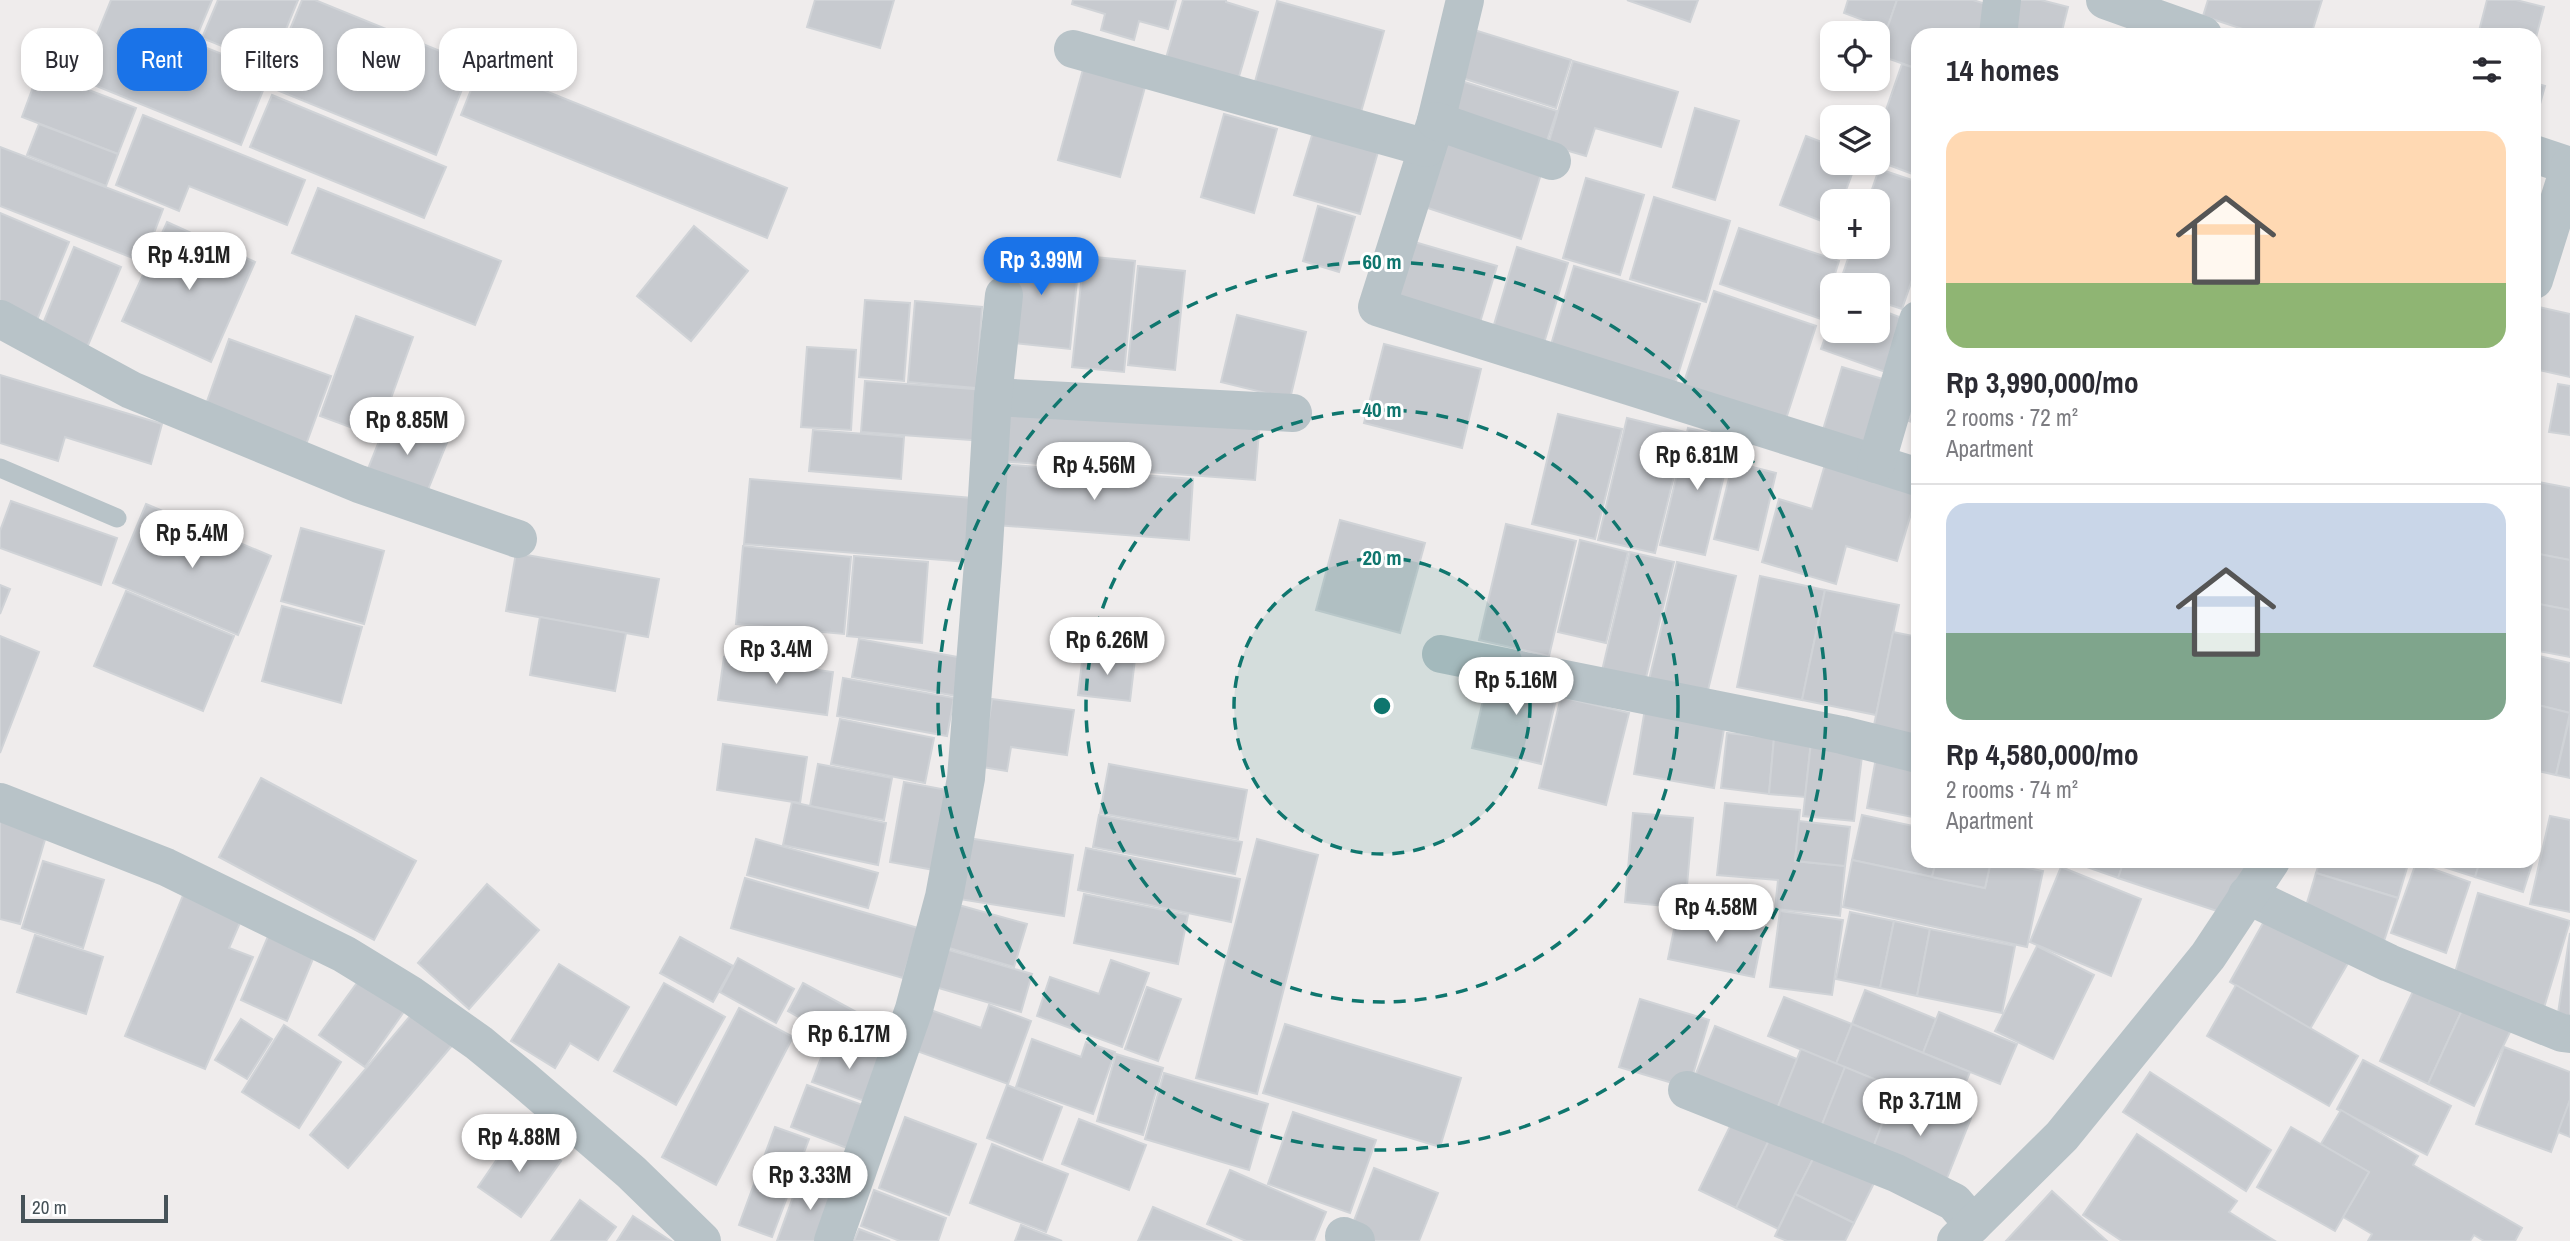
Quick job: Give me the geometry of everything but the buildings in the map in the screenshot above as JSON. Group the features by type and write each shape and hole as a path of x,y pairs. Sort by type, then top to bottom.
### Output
{"street":[{"path":"1465,0 1432,135 1377,307 1911,475"},
{"path":"1999,28 2001,0"},
{"path":"2105,0 2183,28"},
{"path":"1073,48 1552,162"},
{"path":"2541,156 2570,166 2541,258"},
{"path":"833,1241 914,1009 944,897 966,778 993,397 1004,295"},
{"path":"0,319 131,390 359,484 518,538"},
{"path":"1876,464 1911,344"},
{"path":"993,397 1293,413"},
{"path":"1441,654 1842,735 1911,752"},
{"path":"0,802 166,867 344,954 411,995 524,1080 631,1172 702,1241"},
{"path":"1687,1090 1896,1173 1954,1202 1964,1232 2062,1136 2208,956 2266,868"},
{"path":"2247,895 2389,963 2561,1033 2570,1034"}],"lane":[{"path":"0,468 117,518"}]}
